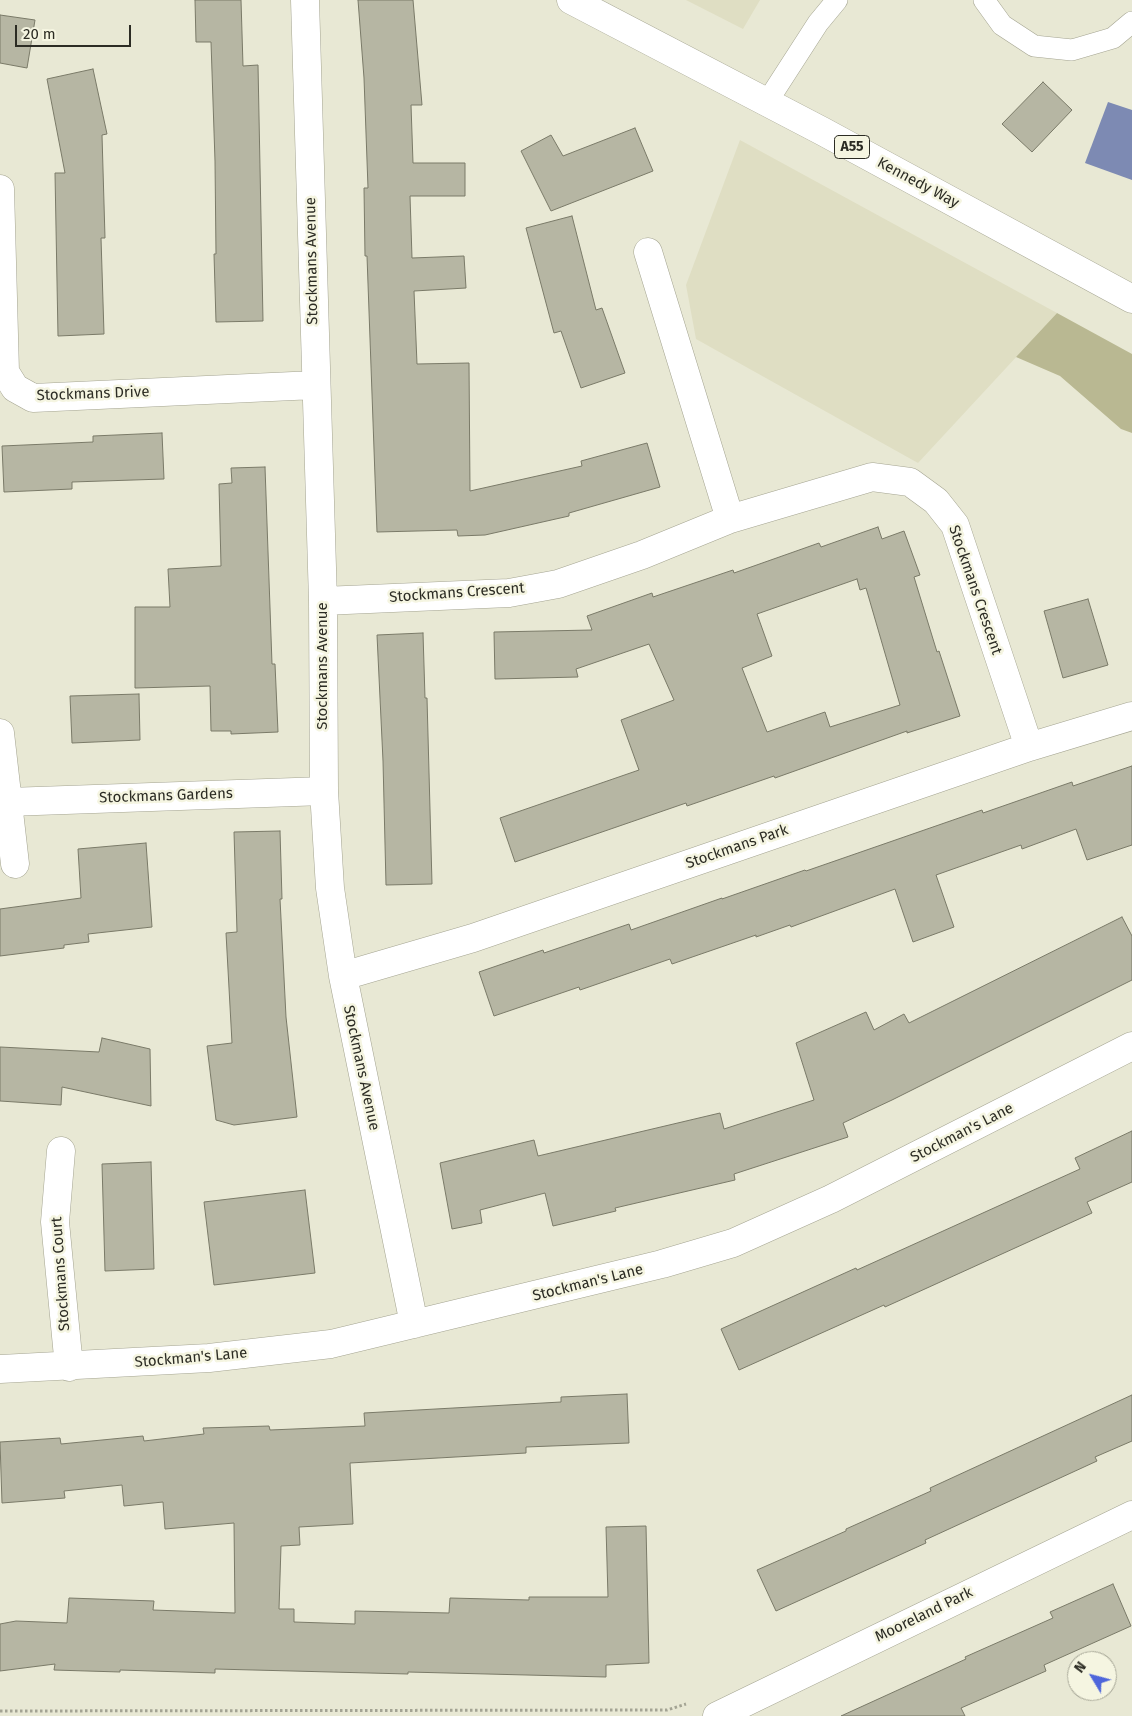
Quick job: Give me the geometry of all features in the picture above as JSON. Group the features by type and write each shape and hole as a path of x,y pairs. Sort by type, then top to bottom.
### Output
{"main road":[{"name":"Stockmans Avenue","path":"305,0 322,601 324,791 330,888 342,976 414,1324"},
{"name":"Kennedy Way","path":"571,0 767,102 1132,298"},
{"name":"Stockmans Drive","path":"0,189 5,372 15,388 33,398 315,385"},
{"path":"648,252 730,520"},
{"name":"Stockmans Crescent","path":"322,601 509,593 558,584 642,555 730,520 872,477 910,482 936,501 955,525 1029,746"},
{"name":"Stockmans Park","path":"342,976 473,938 1029,746 1132,716"},
{"path":"0,733 15,864"},
{"name":"Stockmans Gardens","path":"8,802 324,791"},
{"name":"Stockman's Lane","path":"0,1369 69,1367 209,1358 332,1344 662,1264 733,1243 830,1200 1132,1046"},
{"name":"Stockmans Court","path":"61,1151 55,1222 69,1367"},
{"name":"Mooreland Park","path":"717,1716 1132,1515"}],"lane":[{"path":"767,102 818,23 837,0"},
{"path":"984,0 1002,25 1034,46 1072,50 1113,38 1132,22"}],"path":[{"path":"0,1711 667,1710 689,1703"}],"shaded area":[{"path":"686,0 760,0 743,29"},
{"path":"740,140 1057,313 918,463 696,339 686,285"},
{"path":"1057,313 1132,354 1132,433 1121,429 1060,376 1016,357"}],"water":[{"path":"1108,102 1132,110 1132,180 1085,163"}],"building":[{"path":"195,0 241,0 243,66 258,65 263,321 216,322 214,254 216,254 215,161 211,42 196,42"},
{"path":"358,0 413,0 422,105 411,105 413,163 465,163 465,196 410,196 412,258 464,256 466,288 414,291 417,364 469,363 470,491 582,466 581,461 647,443 660,487 569,513 569,516 485,535 458,536 457,530 377,532 367,256 365,256 364,188 368,188 364,78"},
{"path":"0,15 35,20 27,68 0,63"},
{"path":"93,69 107,134 102,135 105,238 101,238 104,334 58,336 55,173 65,173 47,79"},
{"path":"1043,82 1072,110 1032,152 1002,124"},
{"path":"635,128 653,171 551,211 521,151 551,135 563,156"},
{"path":"572,216 596,310 602,308 625,373 581,388 561,331 554,333 526,228"},
{"path":"162,433 164,479 72,482 72,489 4,492 2,446 93,442 93,436"},
{"path":"265,467 272,664 275,664 278,732 231,734 231,731 211,731 210,686 135,688 135,607 170,607 168,569 221,566 219,484 232,483 231,468"},
{"path":"878,527 882,539 904,531 920,575 914,577 937,652 939,651 960,716 907,733 907,731 775,778 774,776 687,806 686,803 515,862 500,818 639,770 621,720 674,700 649,644 576,669 578,677 495,679 494,632 592,630 587,616 652,593 653,597 733,570 734,573 819,543 821,547","holes":["857,579 860,590 866,588 900,705 830,727 825,712 767,732 742,668 772,656 757,614"]},
{"path":"1088,599 1108,665 1063,678 1044,611"},
{"path":"423,633 425,698 427,698 432,884 386,885 377,635"},
{"path":"139,694 140,740 72,743 70,696"},
{"path":"1132,766 1132,845 1087,860 1076,829 1022,849 1021,845 936,875 954,927 913,942 895,889 791,927 790,925 756,937 756,935 672,964 670,959 580,990 579,987 494,1016 479,972 543,950 544,953 629,924 631,930 982,810 983,813 1072,782 1073,786"},
{"path":"280,831 282,899 280,899 286,1017 297,1117 234,1125 216,1120 207,1046 232,1043 226,933 237,932 234,832"},
{"path":"146,843 152,927 88,934 89,942 64,945 64,948 0,956 0,909 81,898 78,849"},
{"path":"1122,917 1132,936 1132,980 843,1123 848,1137 734,1174 735,1180 615,1208 616,1211 553,1226 545,1193 480,1210 482,1223 452,1229 440,1163 534,1140 538,1156 720,1113 724,1129 814,1100 796,1043 866,1012 874,1030 904,1014 909,1023"},
{"path":"102,1038 150,1049 151,1106 62,1087 61,1105 0,1101 0,1047 99,1052"},
{"path":"1132,1131 1132,1182 1087,1202 1092,1213 885,1307 884,1305 739,1370 721,1329 1080,1169 1075,1158"},
{"path":"151,1162 154,1269 105,1271 102,1164"},
{"path":"305,1190 315,1273 214,1285 204,1202"},
{"path":"627,1394 629,1443 526,1447 526,1453 350,1463 353,1524 299,1527 300,1545 281,1546 279,1609 294,1609 294,1622 355,1624 355,1611 449,1613 450,1598 529,1600 529,1597 608,1597 606,1527 646,1526 649,1663 606,1665 606,1677 215,1669 215,1673 120,1670 120,1672 54,1670 55,1664 0,1671 0,1624 16,1621 67,1623 69,1598 154,1601 153,1610 235,1613 234,1523 165,1529 163,1502 124,1506 122,1485 64,1491 65,1498 2,1503 0,1442 60,1438 61,1444 143,1436 144,1441 204,1434 203,1428 269,1426 270,1430 365,1426 364,1413 561,1402 561,1397"},
{"path":"1132,1395 1132,1441 1095,1457 1097,1461 925,1540 926,1543 776,1611 757,1570 846,1531 846,1529 931,1491 930,1488"},
{"path":"1113,1584 1131,1626 1075,1651 1067,1651 1067,1655 1044,1665 1046,1671 961,1708 965,1716 841,1716 966,1659 965,1657 1053,1618 1050,1612"}]}
